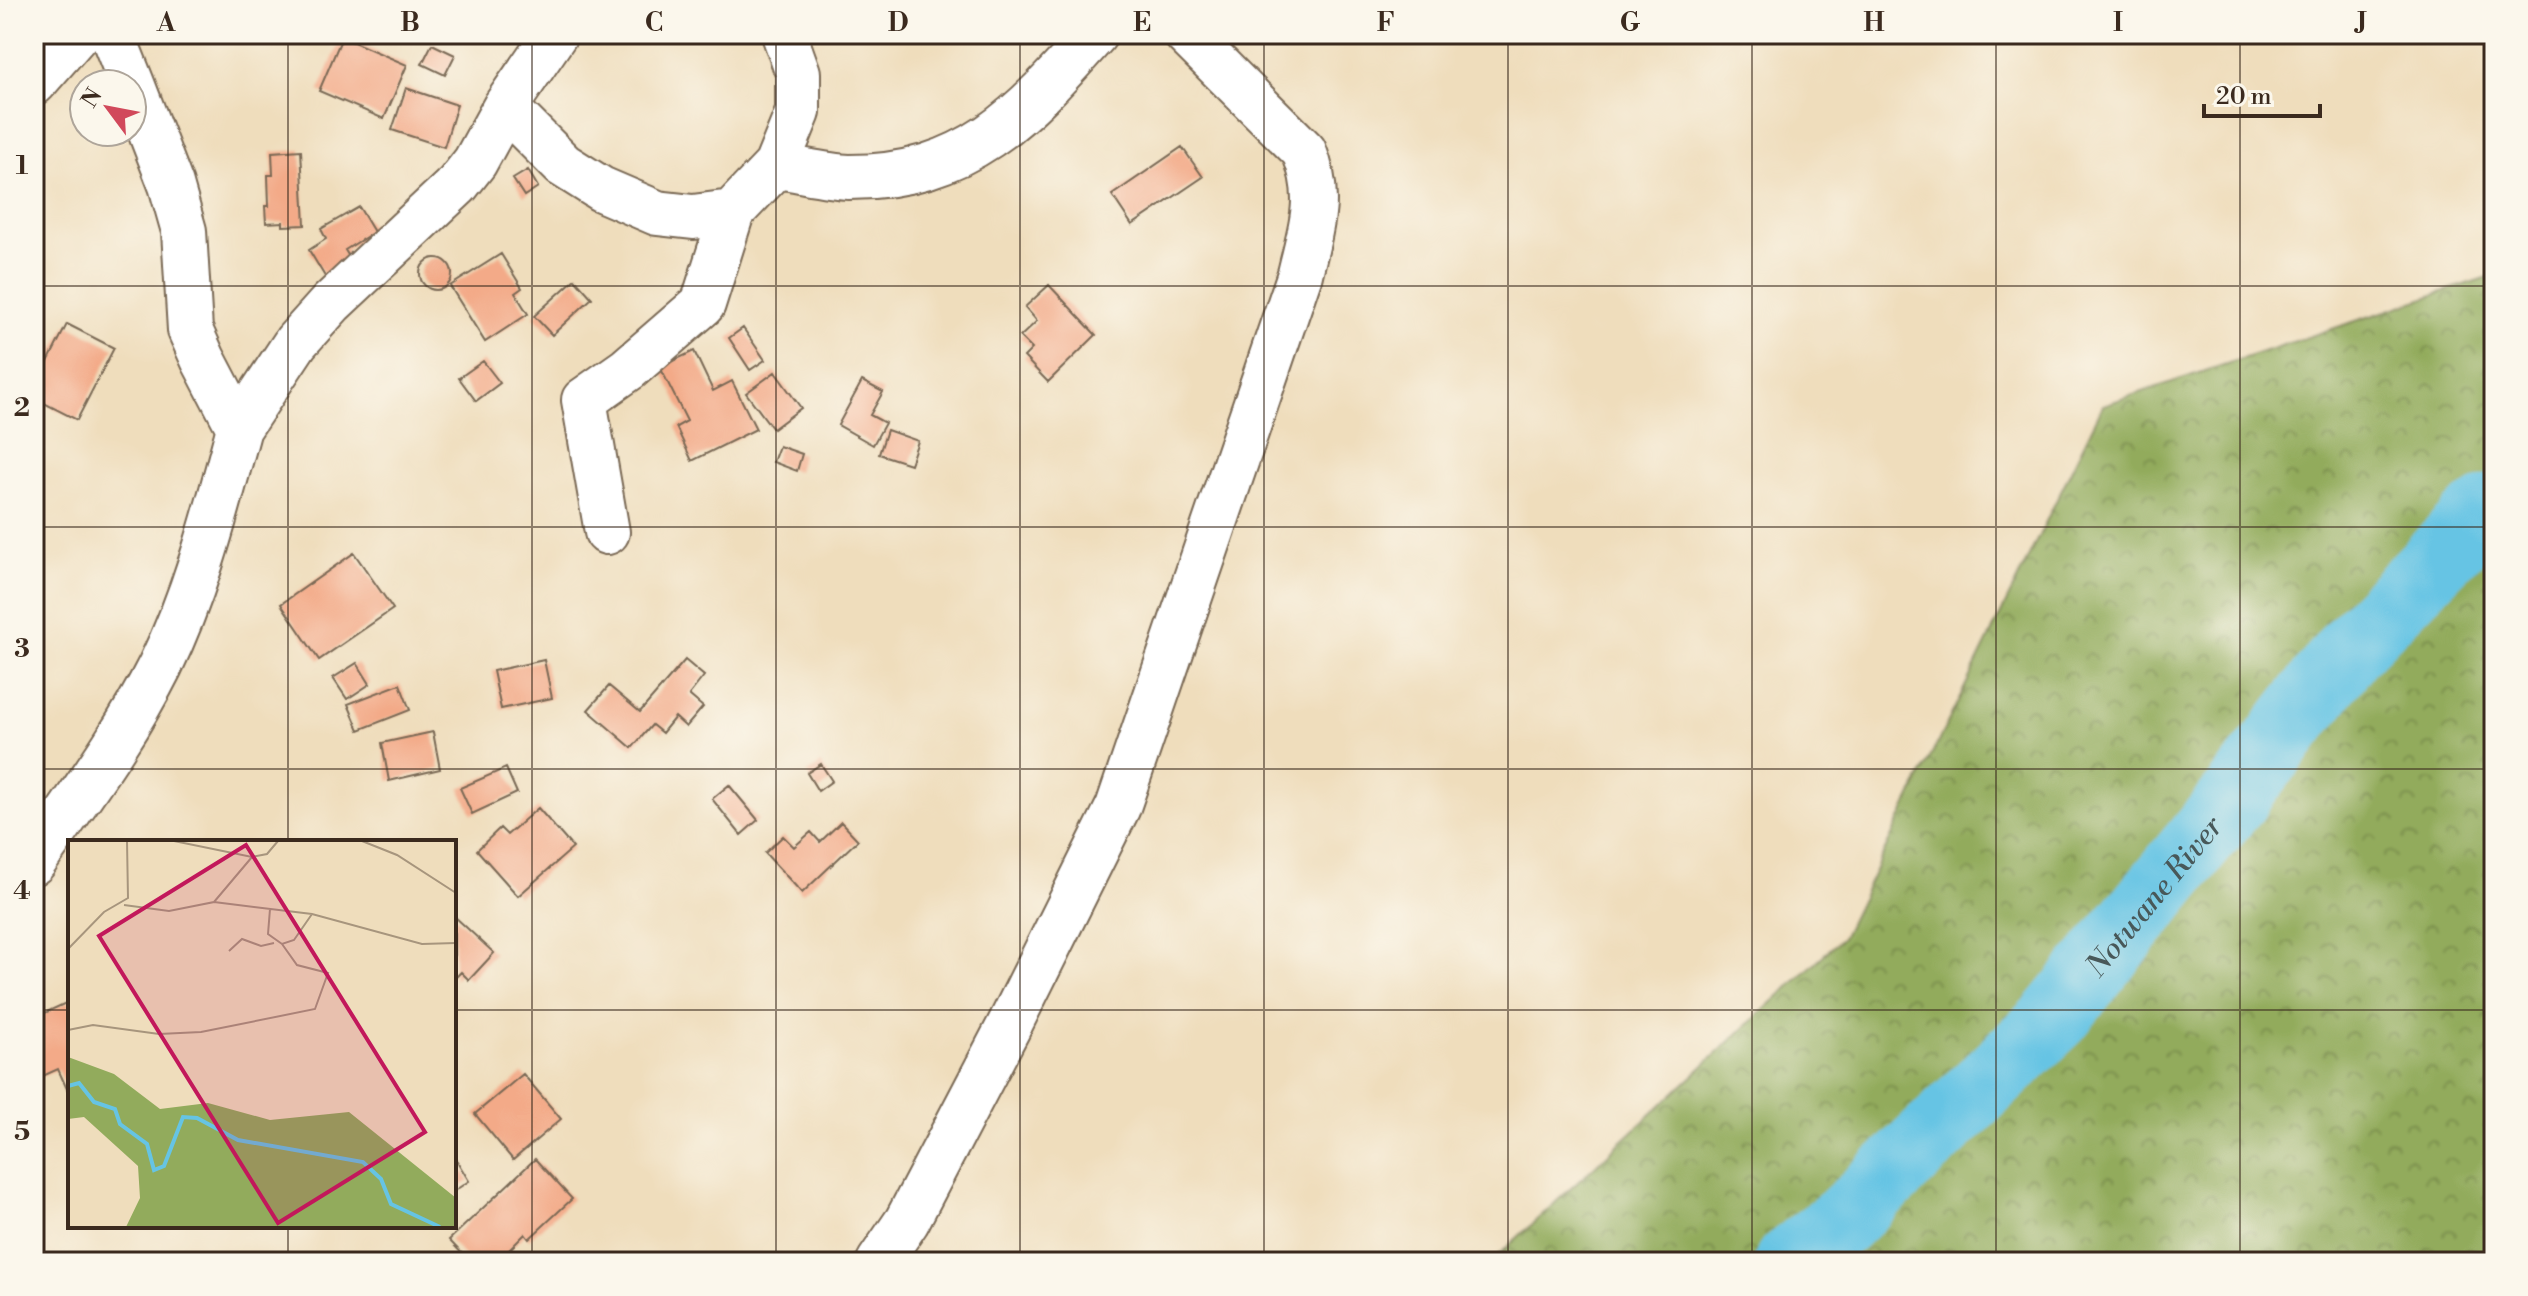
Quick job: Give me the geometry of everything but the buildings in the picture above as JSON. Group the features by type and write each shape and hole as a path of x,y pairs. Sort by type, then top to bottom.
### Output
{"street":[{"path":"34,83 77,34"},
{"path":"112,34 126,68"},
{"path":"34,862 114,748 160,666 203,562 239,428 296,342 331,303 457,185 475,162 505,107 555,34"},
{"path":"607,532 584,400 628,369 703,304 732,212 776,166 798,112 798,73 784,34"},
{"path":"776,166 847,177 905,173 965,153 1020,114 1095,34"},
{"path":"879,1262 922,1193 1118,807 1300,274 1315,212 1314,174 1304,151 1186,34"},
{"path":"505,107 563,165 601,189 657,213 693,217 732,212"},
{"path":"148,125 171,185 184,231 190,330 239,428"}],"green space":[{"path":"2494,275 2494,1262 1491,1262 1842,938 2103,405"}],"waterway":[{"name":"Notwane River","path":"1789,1262 1843,1220 2052,1021 2240,791 2350,648 2477,518 2494,509"}]}
